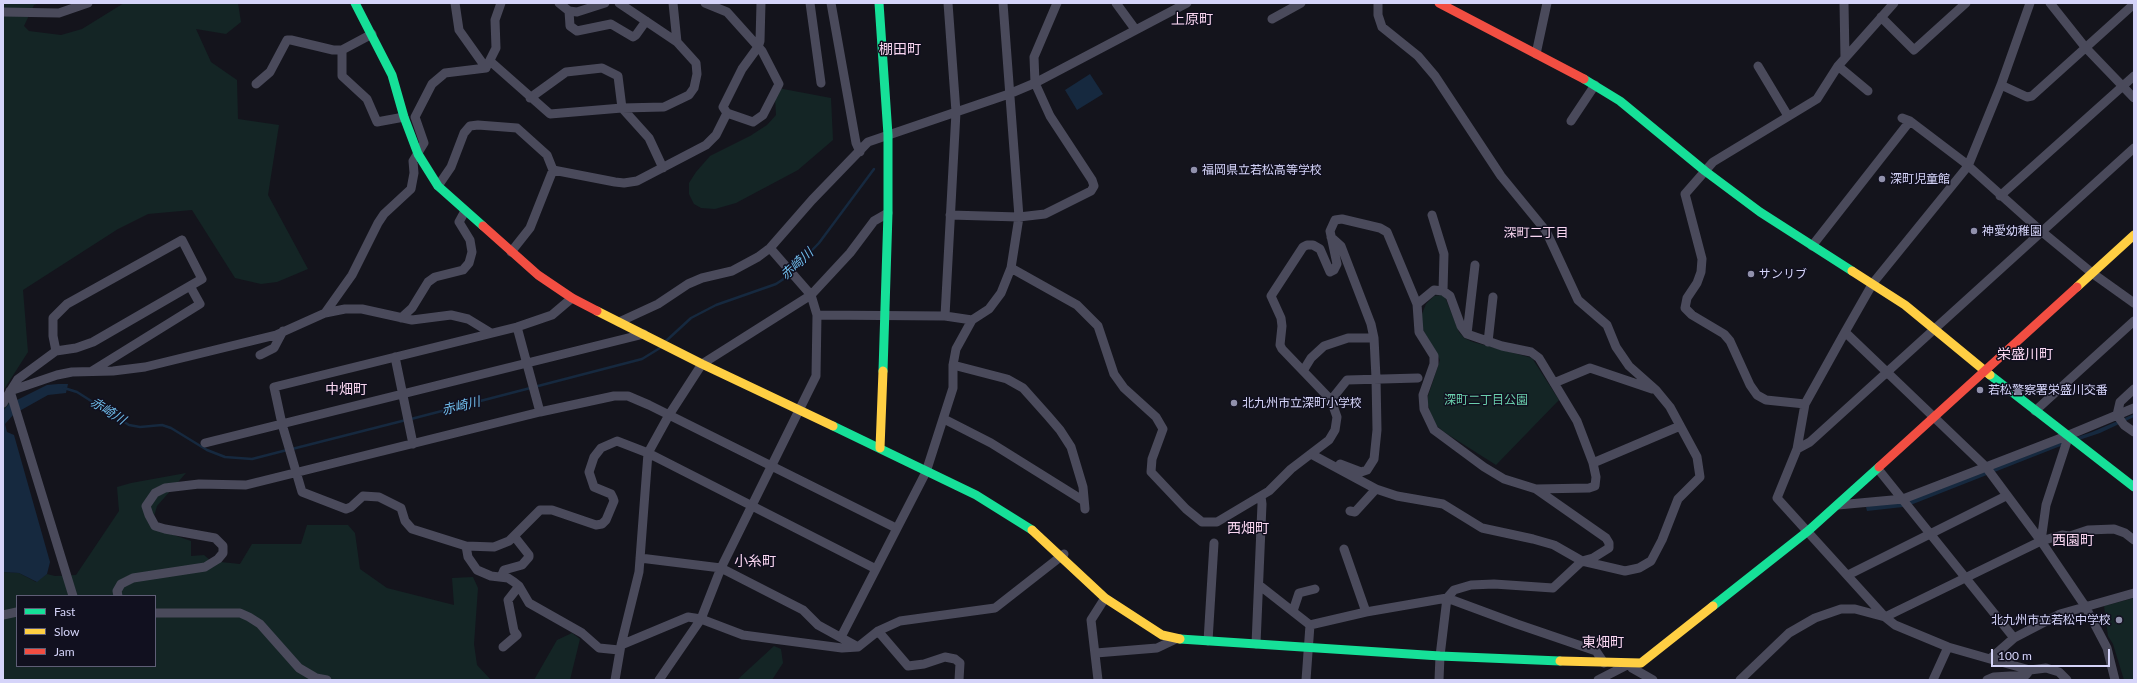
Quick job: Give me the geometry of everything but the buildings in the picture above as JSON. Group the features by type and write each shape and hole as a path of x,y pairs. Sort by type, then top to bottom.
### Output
{"street":[{"path":"3,12 59,13 88,3"},
{"path":"355,3 392,75 404,117 418,154 438,186 538,275 572,298 702,364 880,448 926,472 976,495 1007,512 1063,555 1105,598 1162,635 1176,639 1208,642 1440,656 1604,663 1631,666 1653,680"},
{"path":"455,3 459,30 488,65 550,114 622,108 664,107 689,95 694,88 697,74 696,62 677,42 619,3"},
{"path":"488,65 496,48 495,20 501,3"},
{"path":"559,3 569,11 577,12 605,3"},
{"path":"673,3 677,42"},
{"path":"705,3 727,7 758,47 781,84 763,115 753,122 727,113 723,107 742,69 758,47 760,41 761,3"},
{"path":"810,3 821,82"},
{"path":"826,3 832,8 856,143 860,152"},
{"path":"879,3 888,135 888,213 883,314 880,448"},
{"path":"945,316 956,112 948,3"},
{"path":"841,637 926,472 953,388 953,364 956,349 972,320 989,309 1001,293 1011,268 1019,217 1002,3"},
{"path":"950,215 1019,217 1045,214 1091,191 1094,186 1092,180 1050,116 1035,84 1034,57 1057,3"},
{"path":"1116,3 1135,29"},
{"path":"619,322 658,304 688,284 702,278 732,271 746,265 770,248 812,200 868,142 1010,94 1035,84 1135,29 1187,3"},
{"path":"1272,19 1301,3"},
{"path":"1311,454 1376,489 1397,496 1443,504 1482,528 1554,545 1582,560 1624,570 1639,568 1651,560 1662,540 1678,499 1700,477 1697,457 1670,407 1656,390 1629,366 1616,347 1607,325 1578,300 1546,231 1501,176 1435,76 1418,56 1382,27 1378,15 1378,3"},
{"path":"1440,3 1595,85 1639,115 1704,171 1760,212 1812,246 1874,283 1905,305 1933,330 2134,487"},
{"path":"1449,9 1458,3"},
{"path":"1536,54 1547,3"},
{"path":"1844,3 1845,58"},
{"path":"1805,404 1766,400 1757,395 1750,385 1730,341 1724,334 1692,315 1685,308 1687,298 1697,283 1701,272 1702,259 1685,194 1713,162 1816,99 1838,66 1894,3"},
{"path":"1881,17 1914,50 1966,3"},
{"path":"2030,3 2001,84 1968,166 1874,283 1845,332 1805,404 1797,449 1776,498 1808,531 1885,617 1895,625 1948,647 2030,670 2046,668 2059,672 2066,680"},
{"path":"2050,3 2085,47 2134,98"},
{"path":"2001,84 2027,97 2032,96 2134,4"},
{"path":"569,11 570,26 577,31 611,24 632,37 636,36 646,21"},
{"path":"256,84 270,72 287,40 333,50 342,50 372,34"},
{"path":"342,50 342,76 367,99 377,122 404,117"},
{"path":"325,313 352,275 384,214 411,189 414,173 413,161 424,143 415,117 432,84 445,73 488,65"},
{"path":"1758,66 1788,116"},
{"path":"1838,66 1868,91"},
{"path":"530,98 566,72 602,68 618,76 622,108 649,138 663,168"},
{"path":"2000,196 2134,76"},
{"path":"1571,121 1595,85"},
{"path":"553,170 624,183 637,181 706,145 716,135 727,113"},
{"path":"1812,246 1906,119 1968,166 2041,232 2092,273 2134,303"},
{"path":"438,186 451,167 464,133 470,126 478,125 517,128 547,155 553,170 530,228 511,252"},
{"path":"1797,449 1810,442 2134,148"},
{"path":"401,318 412,308 428,282 435,277 463,270 469,263 472,252 470,240 458,222 466,211"},
{"path":"615,680 619,665 620,648 639,572 648,453 669,415 702,364 811,295 850,253 874,221 888,213"},
{"path":"1432,215 1444,254 1443,291"},
{"path":"1011,268 1077,305 1098,326 1114,374 1124,388 1156,417 1163,429 1152,459 1151,472 1186,509 1202,522 1217,522 1261,496 1291,469 1328,440 1335,430 1338,417 1331,400 1280,345 1282,326 1281,318 1270,296 1295,259 1307,245 1313,245 1320,249 1330,272 1334,270 1337,264 1331,237 1332,225 1335,220 1342,219 1380,228 1387,232 1417,304 1419,332 1434,356 1434,364 1423,395 1424,408 1434,430 1484,467 1504,479 1536,489 1606,538 1610,543 1609,548 1593,558 1582,560 1552,588 1494,584 1471,585 1454,590 1447,598 1440,656 1439,680"},
{"path":"1598,680 1641,663 1808,531 2134,235"},
{"path":"1325,461 1336,463 1361,472 1367,470 1374,459 1377,430 1374,338 1371,324 1341,246 1331,237"},
{"path":"3,403 18,379 56,351 93,342 202,279 182,240 67,304 53,318 53,336 56,351"},
{"path":"660,680 701,618 721,568 816,376 818,315 811,295 770,248"},
{"path":"1467,334 1475,265"},
{"path":"92,371 200,304 190,286"},
{"path":"1417,304 1434,290 1443,291 1450,296 1461,326 1467,334 1488,342 1531,352 1540,358 1577,421 1593,463 1596,478 1595,486 1589,488 1536,489"},
{"path":"1488,342 1493,297"},
{"path":"572,298 552,315 517,326 274,387 295,473 302,492 334,506 346,509 351,507 363,496 379,497 401,508 405,521 412,529 466,546 494,546 509,541 540,510 546,509 596,524 602,524 606,520 614,501 611,494 594,488 589,472 594,456 601,448 617,441 648,453 876,569"},
{"path":"10,391 56,374 113,371 145,367 283,331 325,313 346,309 362,309 412,320 451,315 468,319 491,333"},
{"path":"818,315 883,314 945,316 972,320"},
{"path":"2035,411 2134,321"},
{"path":"517,326 540,412"},
{"path":"260,355 274,348 283,331"},
{"path":"1845,332 1933,418 1986,467 2006,496 2041,541 2085,606 2107,648 2115,680"},
{"path":"205,443 644,334"},
{"path":"1304,372 1311,358 1324,346 1348,338 1374,338"},
{"path":"395,357 413,444"},
{"path":"944,419 991,442 1084,505 1083,487 1071,447 1060,430 1023,388 1007,379 953,364"},
{"path":"1554,383 1590,368 1656,390"},
{"path":"1331,400 1347,380 1418,378"},
{"path":"2134,389 2120,402 2117,415 2124,425 2134,432"},
{"path":"10,391 73,595"},
{"path":"118,595 117,592 121,584 134,578 205,567 218,559 223,553 223,546 215,538 155,526 146,506 155,493 165,488 199,484 246,485 540,412 614,396 628,396 669,415 896,528"},
{"path":"1838,505 1903,499 2069,435 2134,408"},
{"path":"1593,463 1680,426"},
{"path":"2041,541 2046,505 2069,435"},
{"path":"1878,469 2014,638"},
{"path":"1350,511 1355,512 1376,489"},
{"path":"1256,644 1262,504 1261,496"},
{"path":"1848,575 2006,496"},
{"path":"1740,680 1789,633 1815,618 1841,609 1855,609 1885,617 2041,541 2088,530 2103,529 2114,529 2126,533 2134,540"},
{"path":"501,577 504,570 522,565 529,558 529,555 514,536"},
{"path":"1208,642 1214,543"},
{"path":"466,546 468,557 477,570 491,576 508,578 519,586 529,603 582,633 599,648 620,648 688,617 701,618 743,635 842,648 858,647 878,631 900,621 995,608 1063,555"},
{"path":"1344,549 1366,612"},
{"path":"640,558 721,568 803,610 818,625 858,647"},
{"path":"1259,585 1310,625"},
{"path":"503,647 517,635 514,631 508,600 519,586"},
{"path":"1293,611 1299,593 1315,589"},
{"path":"1990,659 2014,638 2060,614 2134,593"},
{"path":"1098,680 1091,620 1105,598"},
{"path":"1310,625 1366,612 1447,598 1596,651 1604,663"},
{"path":"3,615 16,612"},
{"path":"156,613 240,613 249,616 260,624 299,668 316,678 327,680"},
{"path":"1306,680 1307,647 1310,625"},
{"path":"878,631 908,666 924,664 945,657 955,659 960,663 959,680"},
{"path":"1096,653 1157,648 1176,639"},
{"path":"1933,680 1948,647"},
{"path":"1610,680 1631,666"},
{"path":"1987,680 1994,677 2026,675 2030,670"}],"green space":[{"path":"3,3 40,3 34,5 24,26 29,31 61,35 82,29 124,3 238,3 241,22 226,34 196,29 211,62 237,80 238,119 279,125 268,195 308,269 277,282 261,284 235,278 192,210 148,214 118,229 23,290 28,352 3,391"},
{"path":"778,88 831,98 833,140 798,170 736,203 715,209 701,208 694,204 689,194 689,183 696,172 710,156 750,136 767,125 776,115 775,98"},
{"name":"深町二丁目公園","path":"1441,295 1445,297 1459,332 1464,338 1473,342 1532,358 1559,400 1496,465 1444,432 1437,426 1431,415 1428,404 1428,396 1440,360 1422,328 1422,314 1426,304 1434,296"},
{"path":"3,391 9,404 3,411"},
{"path":"186,473 157,506 151,527 191,541 191,556 204,555 211,561 240,564 252,544 301,544 307,525 348,525 355,533 360,569 387,588 454,605 452,578 473,577 478,588 474,644 477,665 491,680 3,680 3,572 19,573 36,582 47,574 55,576 76,575 119,511 117,487"},
{"name":"北九州市立若松中学校","path":"2134,598 2134,680 2124,680 2113,644 2108,636 2104,606"},
{"path":"572,633 580,639 570,680 534,680 557,640"},
{"path":"774,646 781,649 783,663 772,680 737,680"}],"water":[{"path":"1090,74 1103,94 1077,110 1065,90"},
{"path":"68,384 66,393 48,395 14,414 5,424 7,432 14,435 50,562 47,574 37,582 19,573 3,572 3,411 9,404 47,385"},
{"path":"2134,414 2134,417 2100,433 2058,447 1913,504 1903,507 1867,511 1866,507 2092,432"}],"waterway":[{"name":"赤崎川","path":"666,341 691,318 716,305 776,284 785,278 819,243 874,169"},
{"name":"赤崎川","path":"411,419 642,359 660,348"},
{"name":"赤崎川","path":"64,388 77,392 129,425 140,427 162,425 171,428 207,450 225,457 252,459 287,450"},
{"name":"赤崎川","path":"292,449 406,420"}],"traffic: fast":[{"path":"355,3 392,75 404,117 418,154 438,186 483,226"},
{"path":"879,3 888,135 888,213 883,371"},
{"path":"1584,79 1620,101 1705,171 1760,212 1852,271"},
{"path":"1990,375 2134,487"},
{"path":"833,426 976,495 1032,530"},
{"path":"1713,606 1808,531 1879,467"},
{"path":"1180,639 1440,656 1560,661"}],"traffic: slow":[{"path":"2077,287 2134,235"},
{"path":"1852,271 1905,305 1990,375"},
{"path":"597,311 702,364 833,426"},
{"path":"880,448 883,371"},
{"path":"1032,530 1105,598 1162,635 1180,639"},
{"path":"1560,661 1641,663 1713,606"}],"traffic: jam":[{"path":"1439,3 1584,79"},
{"path":"483,226 538,275 572,298 597,311"},
{"path":"1879,467 2077,287"}],"place":[{"name":"福岡県立若松高等学校","path":"1194,170"},
{"name":"深町児童館","path":"1882,179"},
{"name":"神愛幼稚園","path":"1974,231"},
{"name":"サンリブ","path":"1751,274"},
{"name":"若松警察署栄盛川交番","path":"1980,390"},
{"name":"北九州市立深町小学校","path":"1234,403"},
{"name":"北九州市立若松中学校","path":"2119,620"}],"district":[{"name":"上原町","path":"1192,19"},
{"name":"棚田町","path":"900,49"},
{"name":"深町二丁目","path":"1536,233"},
{"name":"栄盛川町","path":"2025,354"},
{"name":"中畑町","path":"346,389"},
{"name":"西畑町","path":"1248,528"},
{"name":"西園町","path":"2073,540"},
{"name":"小糸町","path":"755,561"},
{"name":"東畑町","path":"1603,642"}]}
